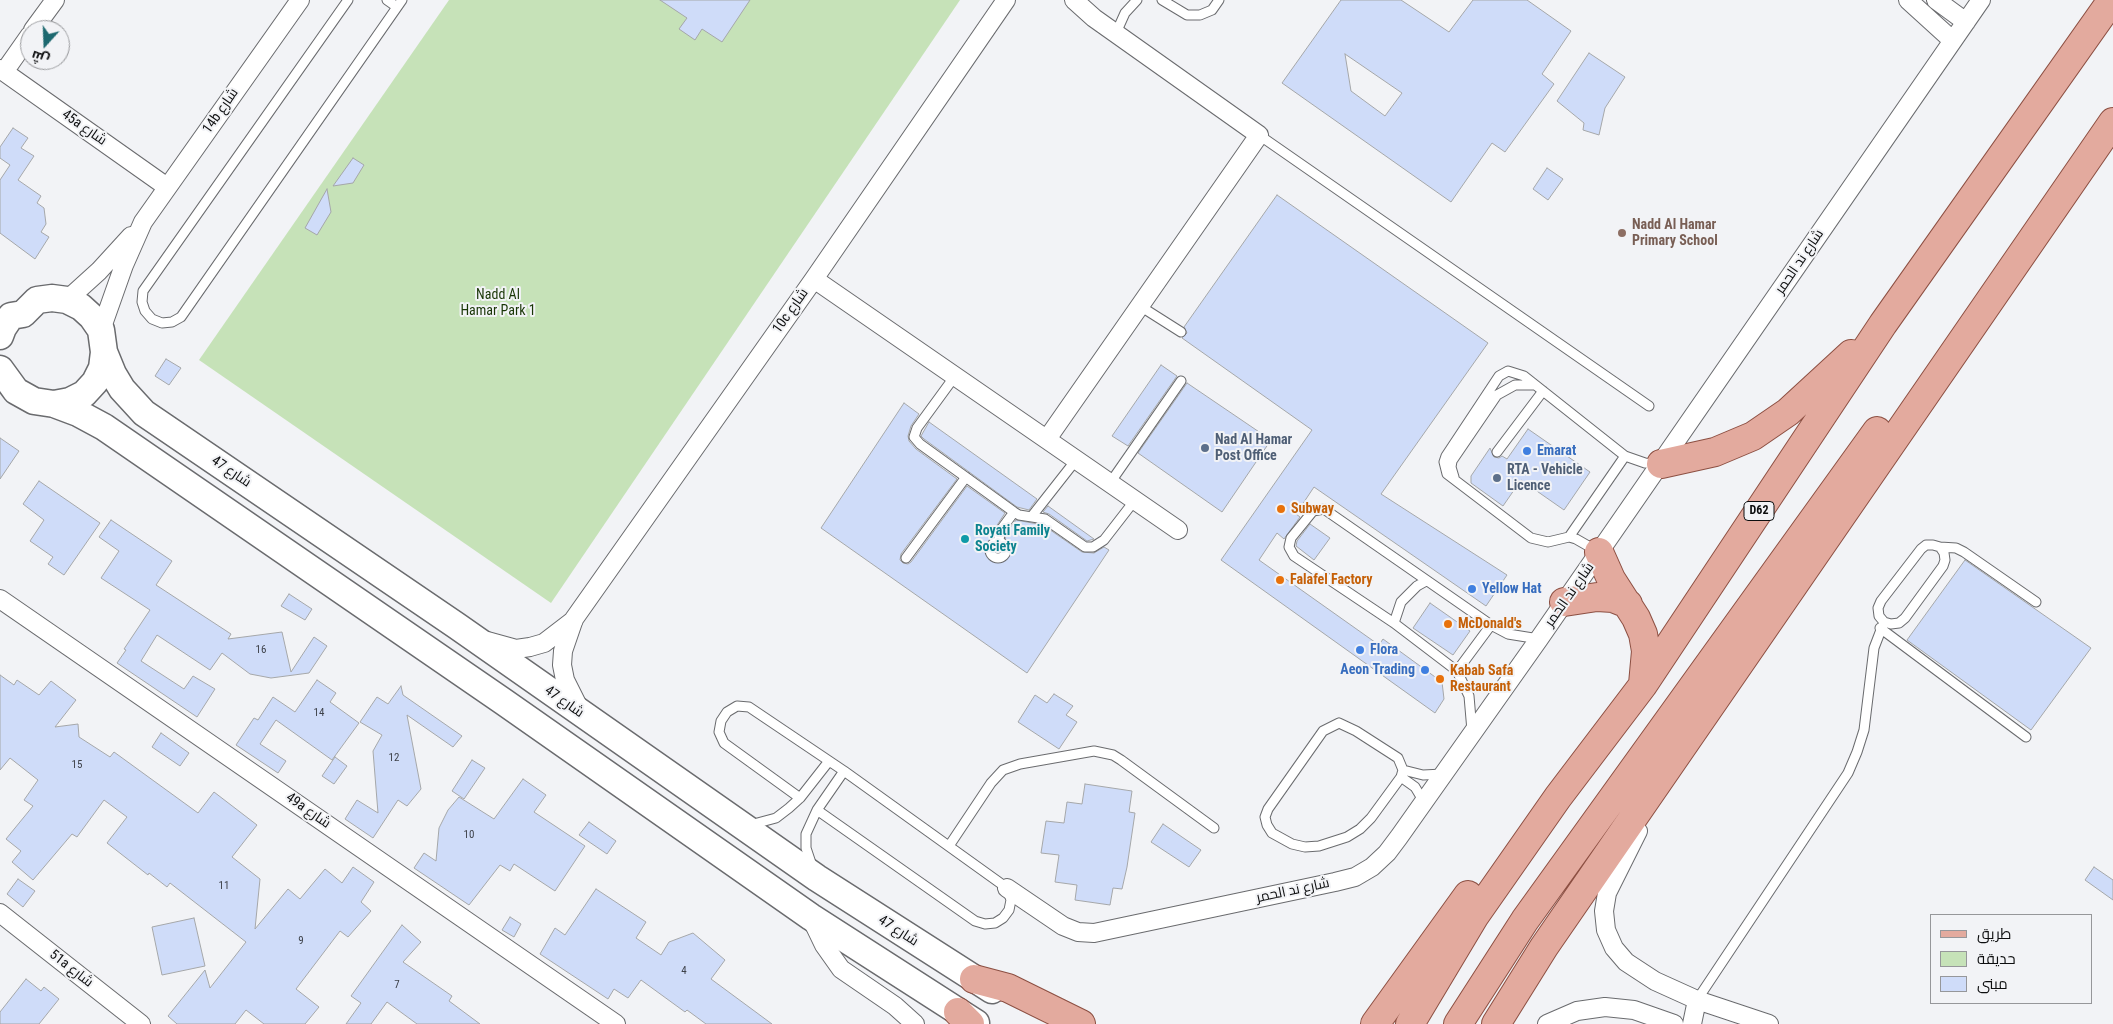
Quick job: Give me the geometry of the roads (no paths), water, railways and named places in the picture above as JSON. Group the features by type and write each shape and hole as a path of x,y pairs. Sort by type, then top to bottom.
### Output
{"main road":[{"name":"D62","path":"1410,1024 1474,917 1558,797 1643,685 1883,324 2112,0"},
{"path":"1496,1024 1544,947 2113,122"},
{"path":"1458,1024 1531,913 1927,362 1951,335 1985,307"},
{"path":"1661,464 1714,452 1734,445 1759,432 1788,412 1883,324"},
{"path":"1599,552 1611,579 1640,626 1646,651 1643,685"},
{"path":"1564,602 1597,597 1613,598 1628,604"},
{"path":"1375,1024 1387,1010 1522,818 1532,808 1544,801 1558,797"},
{"path":"974,979 1008,988 1081,1024"}],"street":[{"path":"40,20 54,0"},
{"name":"14b شارع","path":"67,300 99,271 143,222 300,0"},
{"path":"1001,7 1020,0"},
{"path":"1058,0 1094,18"},
{"path":"1047,440 1259,135 1094,18 1074,0"},
{"path":"1908,0 1952,40"},
{"path":"1936,0 1966,22"},
{"name":"شارع ند الحمر","path":"1007,888 1063,926 1078,932 1094,933 1354,877 1372,867 1387,854 1661,464 1981,0"},
{"name":"10c شارع","path":"582,714 565,680 562,665 563,651 574,619 814,278 1001,7"},
{"path":"2,70 20,48"},
{"name":"45a شارع","path":"2,70 167,187"},
{"name":"14b شارع","path":"103,341 121,272 143,222"},
{"path":"814,278 1178,530"},
{"path":"0,336 11,316 11,311 36,300 52,298 67,300"},
{"name":"شارع 47","path":"67,300 81,307 92,317 103,341 113,374 122,389 144,413 471,636 816,878 974,979 1051,1024"},
{"path":"54,404 70,401 84,394 95,382 102,368 103,341"},
{"path":"0,369 16,392 34,401 54,404 78,413 104,428 504,702 811,917 969,1020"},
{"name":"49a شارع","path":"0,599 616,1024"},
{"name":"10c شارع","path":"471,636 502,646 530,647 544,643 574,619"},
{"path":"1693,730 1614,875 1607,892 1604,911 1606,930 1614,948 1626,962 1655,981 1697,1000 1769,1024"},
{"name":"51a شارع","path":"0,913 141,1024"},
{"path":"811,917 824,945 841,969 895,1006 916,1024"},
{"path":"1692,1024 1697,1000"},
{"path":"1546,1024 1577,1011 1606,1007 1634,1010 1674,1024"}],"lane":[{"path":"348,0 143,291 143,306 152,319 162,323 172,322 182,317 399,4 387,0"},
{"path":"1116,34 1125,13 1137,0"},
{"path":"1162,0 1187,15 1200,15 1212,10 1219,0"},
{"path":"1259,135 1649,406"},
{"path":"1140,306 1181,332"},
{"path":"1599,552 1569,537 1548,542 1530,538 1470,487 1456,482 1447,474 1444,462 1446,456 1499,376 1503,372 1514,371 1524,376 1625,456 1645,462 1661,464"},
{"path":"955,376 917,428 914,437 920,444 1014,512 1020,515 1045,519 1085,547 1093,547 1104,540 1135,500"},
{"path":"1110,483 1181,381"},
{"path":"1456,482 1451,467 1452,461 1497,395 1515,385 1535,385"},
{"path":"1497,452 1543,391"},
{"path":"1569,537 1625,456"},
{"path":"1032,516 1076,460"},
{"path":"906,558 966,477"},
{"path":"1472,733 1468,696 1457,671 1394,623 1290,552 1289,543 1313,511 1324,510 1491,625 1508,634 1539,639"},
{"path":"999,542 1000,531 1014,512"},
{"path":"2026,737 1882,625 1878,608 1881,601 1920,549 1926,545 1948,547 1964,552 2036,602"},
{"path":"1882,625 1899,623 1943,566 1945,560 1944,553 1940,547"},
{"path":"1394,623 1397,612 1408,593 1426,581"},
{"path":"1457,671 1491,625"},
{"path":"1697,1000 1848,773 1864,730 1874,648 1882,625"},
{"path":"800,798 724,743 719,732 721,721 727,712 737,706 749,707 844,771 1007,888 1011,900 1009,910 1003,918 994,923 975,922 817,810"},
{"path":"1402,774 1371,818 1360,829 1333,843 1305,847 1292,844 1272,833 1267,826 1265,816 1273,800 1323,731 1339,724 1356,731 1398,758 1402,774 1415,787 1424,802"},
{"path":"949,846 996,776 1003,770 1011,766 1094,751 1104,752 1121,760 1214,828"},
{"path":"742,826 776,818 800,798 829,761"},
{"path":"816,878 806,848 810,822 844,771"},
{"path":"1402,774 1443,774"}],"place":[{"name":"Nadd Al Hamar Primary School","path":"1622,233"},
{"name":"Nad Al Hamar Post Office","path":"1205,448"},
{"name":"Emarat","path":"1527,451"},
{"name":"RTA - Vehicle Licence","path":"1497,478"},
{"name":"Subway","path":"1281,509"},
{"name":"Royati Family Society","path":"965,539"},
{"name":"Falafel Factory","path":"1280,580"},
{"name":"Yellow Hat","path":"1472,589"},
{"name":"McDonald's","path":"1448,624"},
{"name":"Flora","path":"1360,650"},
{"name":"Aeon Trading","path":"1425,670"},
{"name":"Kabab Safa Restaurant","path":"1440,679"}],"park label":[{"name":"Nadd Al Hamar Park 1","path":"498,304"}]}
